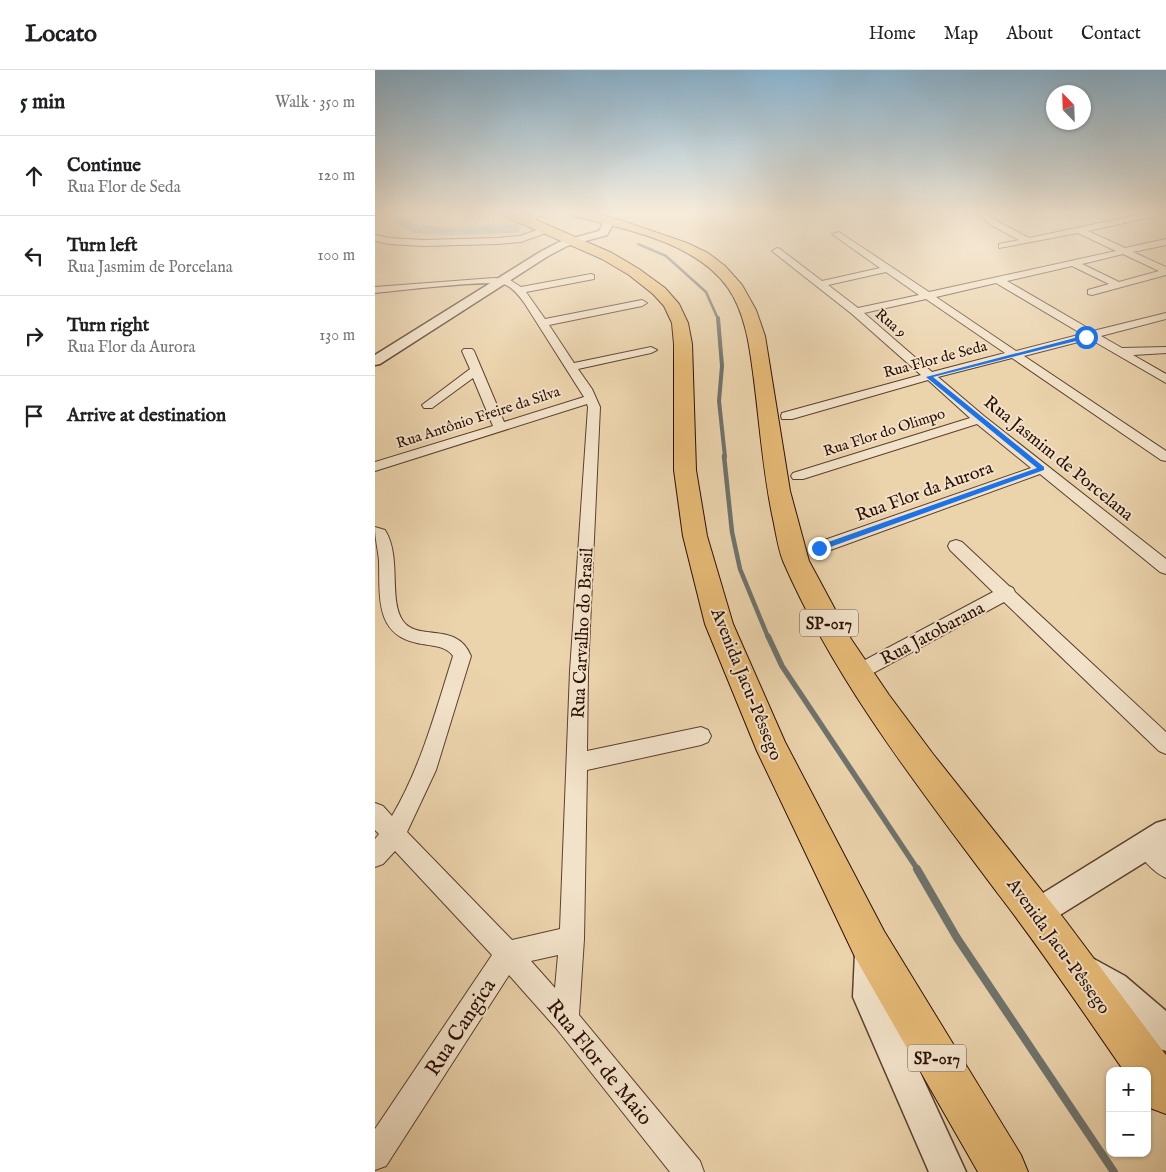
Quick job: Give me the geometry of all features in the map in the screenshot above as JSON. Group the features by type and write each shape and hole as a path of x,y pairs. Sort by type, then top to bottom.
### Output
{"highway":[{"name":"Avenida Jacu-Pêssego","path":"620,263 659,291 671,304 680,323 683,344 685,470 695,536 719,624 773,751 870,945 1004,1172"},
{"name":"Avenida Jacu-Pêssego","path":"711,263 734,286 749,314 758,344 777,483 794,557 857,673 943,793 1037,913 1166,1092"}],"street":[{"path":"375,361 529,263"},
{"path":"794,263 856,312 1071,263"},
{"path":"880,263 1166,457"},
{"path":"1074,263 1118,285"},
{"path":"1148,263 1166,272"},
{"path":"821,284 888,269"},
{"path":"1092,292 1166,272"},
{"path":"518,290 591,277"},
{"path":"998,280 1166,379"},
{"path":"375,290 501,281"},
{"name":"Rua Carvalho do Brasil","path":"501,281 513,285 543,323 591,398 594,415 576,764 572,939 565,1019"},
{"path":"543,323 642,303"},
{"name":"Rua 9","path":"856,312 929,377"},
{"name":"Rua Flor de Seda","path":"787,416 1166,316"},
{"path":"571,367 651,350"},
{"path":"1120,352 1166,350"},
{"path":"468,351 499,427"},
{"path":"428,404 475,371"},
{"name":"Rua Jasmim de Porcelana","path":"929,377 1166,568"},
{"name":"Rua Antônio Freire da Silva","path":"375,467 591,398"},
{"name":"Rua Flor do Olimpo","path":"798,476 979,419"},
{"name":"Rua Flor da Aurora","path":"819,548 1041,469"},
{"path":"375,532 380,534 386,551 390,609 396,625 402,631 417,637 457,645 462,650 460,664 422,776 394,834 375,856"},
{"path":"956,546 1007,592 1166,745"},
{"name":"Rua Jatobarana","path":"857,673 1007,592"},
{"path":"576,764 701,736"},
{"name":"Rua Flor de Maio","path":"375,814 508,954 565,1019 689,1172"},
{"path":"1037,913 1156,839 1166,866"},
{"path":"508,954 572,939"},
{"path":"870,945 869,997 948,1172"},
{"name":"Rua Cangica","path":"375,1155 508,954"},
{"path":"1073,964 1109,982 1155,1022 1166,1035"}],"waterway":[{"path":"674,263 706,292 718,319"},
{"path":"718,318 722,366 719,401 725,457"},
{"path":"724,456 732,532 740,569 768,637"},
{"path":"768,636 782,666 918,870"},
{"path":"917,869 957,938 1114,1172"}],"route":[{"path":"819,548 1041,469 929,377 1086,337"}]}
